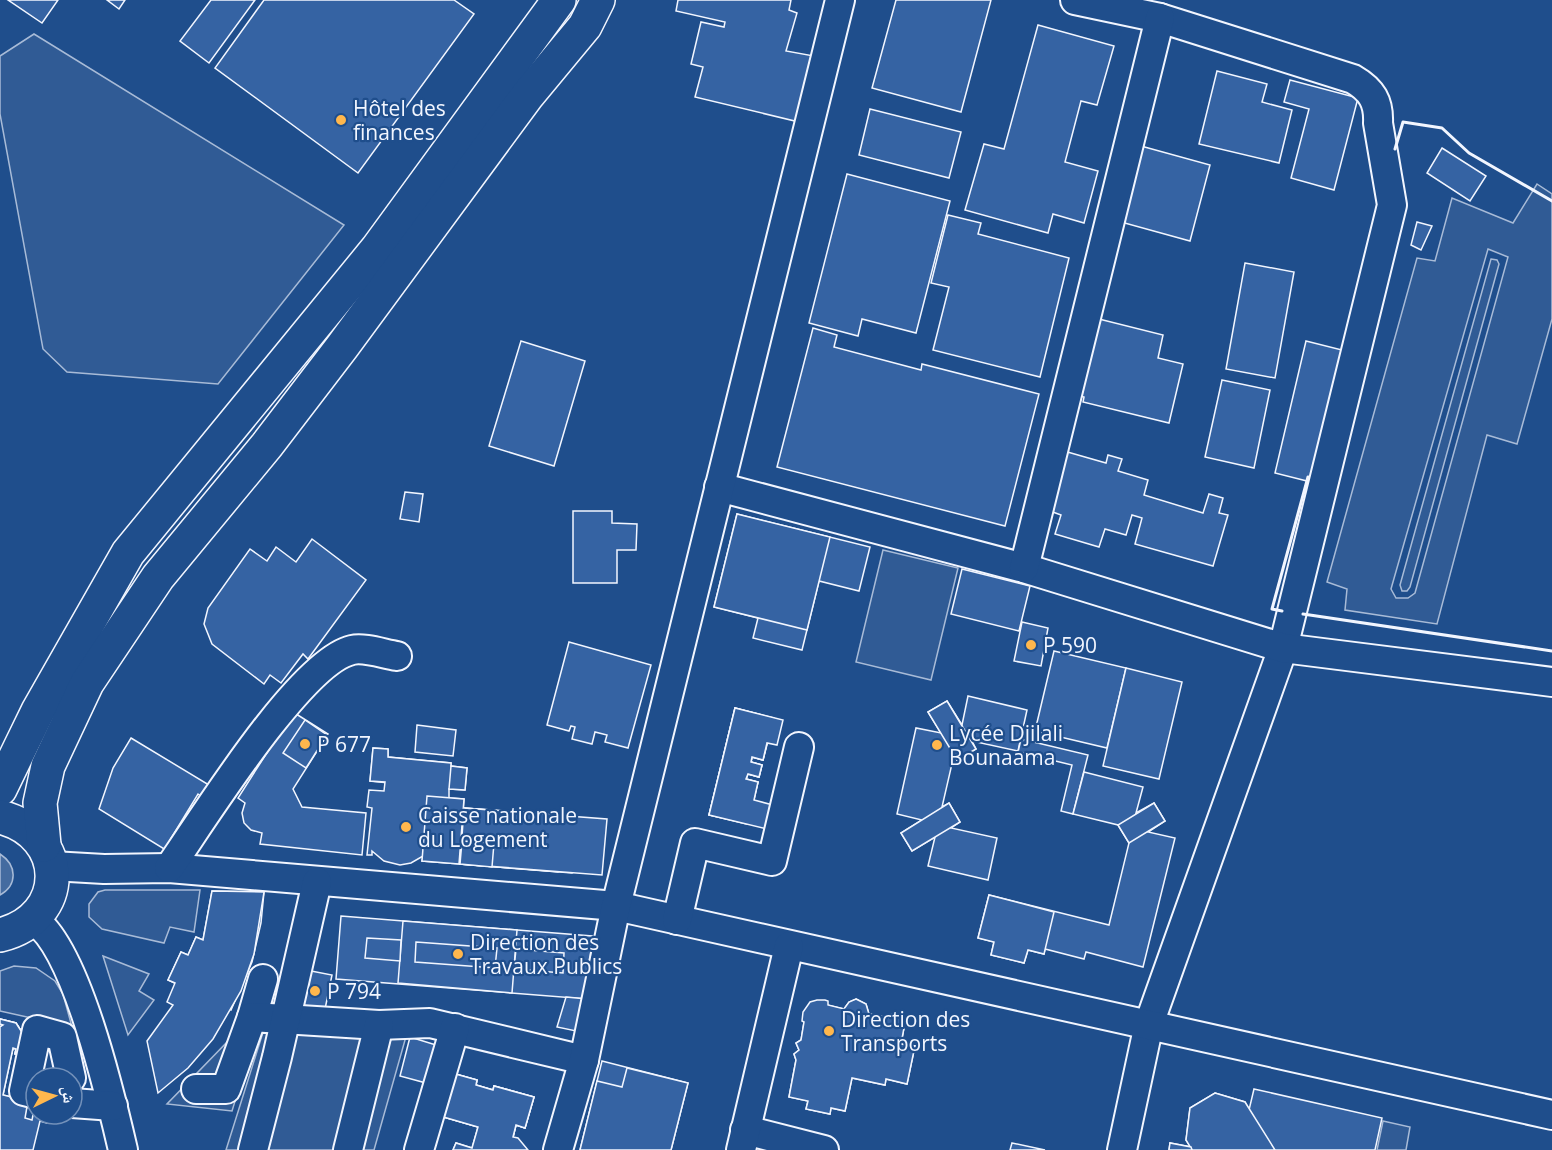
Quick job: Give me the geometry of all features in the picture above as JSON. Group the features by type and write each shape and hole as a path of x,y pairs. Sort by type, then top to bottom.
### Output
{"main road":[{"path":"0,789 38,711 128,553 373,254 559,0"},
{"path":"0,935 17,931 34,920 46,904 52,885 40,803 48,766 87,683 158,577 267,445 342,347 527,96 585,26 598,0"},
{"path":"0,817 16,821 32,831 48,855"}],"street":[{"path":"558,1150 584,1060 616,906 840,0"},
{"path":"1075,0 1160,18 1353,79 1365,86 1374,97 1379,111 1378,123 1392,205 1283,648 1149,1024 1122,1150"},
{"path":"1024,568 1160,18"},
{"path":"719,487 1024,568 1283,648 1552,682"},
{"path":"169,868 282,708 333,658 353,650 397,656"},
{"path":"677,920 695,843 772,861 799,747"},
{"path":"48,855 104,869 169,868 616,906 1552,1115"},
{"path":"253,1150 278,1057 284,1019 317,882"},
{"path":"34,920 51,936 73,976 113,1106 123,1150"},
{"path":"789,946 743,1140 824,1150"},
{"path":"196,1089 226,1089 263,979"},
{"path":"252,1017 379,1024 430,1023 584,1060"},
{"path":"348,1150 379,1024"},
{"path":"419,1150 455,1028"},
{"path":"29,1066 37,1030 62,1037 68,1066"},
{"path":"84,1096 113,1106"}],"shaded area":[{"path":"34,34 344,225 218,384 67,372 43,349 0,114 0,56"},
{"path":"1537,184 1552,194 1552,319 1517,444 1487,435 1437,624 1345,610 1347,589 1327,582 1417,258 1435,261 1452,198 1513,223","holes":["1488,249 1508,257 1415,593 1408,598 1396,598 1391,589"]},
{"path":"1491,259 1497,260 1499,264 1410,587 1407,591 1402,591 1400,585"},
{"path":"883,550 958,568 931,680 856,662"},
{"path":"0,854 10,864 13,875 10,886 0,895"},
{"path":"105,890 200,890 194,932 170,927 164,943 102,929 89,917 89,904 98,892"},
{"path":"103,956 149,974 139,991 154,1000 128,1035"},
{"path":"14,966 36,968 55,981 63,994 72,1027 0,1011 0,971"},
{"path":"265,1026 407,1033 374,1150 226,1150"},
{"path":"257,1030 232,1111 167,1104 232,1037"},
{"path":"1383,1121 1410,1127 1406,1150 1377,1150"}],"building":[{"path":"8,0 58,0 42,23"},
{"path":"107,0 125,0 119,9"},
{"path":"211,0 255,0 209,63 180,41"},
{"name":"Hôtel des finances","path":"264,0 454,0 474,14 358,173 215,68"},
{"path":"678,0 791,0 789,10 797,13 786,51 814,56 799,122 695,97 703,67 691,64 701,22 724,27 725,22 676,11"},
{"path":"896,0 991,0 961,112 872,88"},
{"path":"1038,25 1114,46 1097,105 1081,101 1065,162 1098,171 1084,223 1053,214 1048,233 965,210 984,144 1004,149"},
{"path":"1217,71 1267,84 1262,102 1292,110 1279,163 1199,144"},
{"path":"1290,80 1358,98 1334,190 1291,178 1309,109 1284,102"},
{"path":"870,109 961,132 949,178 859,155"},
{"path":"1141,146 1210,165 1190,241 1121,222"},
{"path":"1442,148 1486,176 1470,201 1427,173"},
{"path":"847,174 950,201 916,333 862,319 858,336 809,323"},
{"path":"948,215 981,223 978,234 1069,258 1040,377 933,350 949,287 931,283"},
{"path":"1417,222 1432,226 1421,250 1411,245"},
{"path":"1245,263 1294,272 1275,378 1226,369"},
{"path":"1091,317 1163,335 1158,358 1183,364 1169,423 1083,402 1084,397 1072,394"},
{"path":"813,328 837,335 834,347 921,370 922,364 1039,394 1005,526 777,467"},
{"path":"521,341 585,361 554,466 489,446"},
{"path":"1306,341 1342,350 1311,482 1275,473"},
{"path":"1222,380 1270,390 1254,468 1205,457"},
{"path":"1064,451 1106,463 1108,455 1122,459 1118,471 1148,480 1144,495 1203,513 1209,494 1223,498 1219,513 1228,515 1213,566 1135,544 1142,518 1132,515 1126,535 1105,529 1099,547 1055,534 1061,515 1050,511"},
{"path":"405,492 423,494 419,522 400,519"},
{"path":"573,511 612,511 612,523 637,524 636,550 617,550 617,583 573,583"},
{"path":"737,514 870,547 859,591 819,581 802,650 753,638 758,618 714,607"},
{"path":"737,514 830,537 807,630 714,607"},
{"path":"312,539 366,580 308,659 303,654 281,683 270,675 264,684 212,644 204,624 208,608 250,549 267,561 276,547 296,562"},
{"path":"962,569 1030,586 1019,631 951,614"},
{"name":"P 590","path":"1022,622 1048,628 1041,666 1014,661"},
{"path":"569,642 651,665 628,748 605,742 607,735 595,732 592,744 572,739 575,727 571,726 569,731 547,725"},
{"path":"1054,651 1126,668 1107,748 1035,731"},
{"path":"1126,668 1182,682 1159,779 1103,766"},
{"path":"968,696 1027,710 1018,751 972,741 976,749 957,760 954,755 942,807 949,803 960,822 951,828 997,838 988,880 928,866 935,837 912,851 901,833 922,820 897,814 916,728 941,733 928,712 947,701 962,725"},
{"path":"947,701 976,749 957,760 928,712"},
{"path":"735,708 762,715 756,740 767,743 763,760 752,757 751,762 762,765 759,777 748,774 746,779 758,782 754,800 743,797 737,821 709,815"},
{"path":"735,708 774,718 763,760 752,757 751,762 762,765 759,777 748,774 746,779 758,782 747,824 709,815"},
{"path":"735,708 783,720 777,745 767,743 763,760 752,757 751,762 762,765 759,777 748,774 746,779 758,782 754,800 773,805 767,829 709,815"},
{"path":"293,712 328,734 293,789 302,807 366,813 362,855 260,844 262,833 251,830 244,823 242,813 245,803 238,798"},
{"name":"P 677","path":"305,720 327,735 306,768 283,753"},
{"path":"417,725 456,730 453,756 415,752"},
{"path":"131,738 209,785 202,797 198,794 170,840 175,843 169,852 99,809 113,768"},
{"path":"1021,739 1088,755 1073,814 1061,811 1072,765 1018,752"},
{"path":"373,748 388,749 388,757 451,763 449,789 370,781"},
{"path":"373,748 388,749 388,757 451,763 451,766 467,768 465,790 449,789 449,798 464,799 459,864 422,861 423,856 411,863 400,865 384,861 372,851 372,855 367,855 372,808 367,807 369,790 384,791 385,782 370,781"},
{"path":"451,766 467,768 465,790 449,789"},
{"path":"1084,772 1143,787 1136,813 1154,803 1165,821 1148,832 1175,838 1143,967 1086,952 1084,959 1045,949 1044,954 1028,950 1024,963 991,955 994,942 978,938 989,895 1109,925 1129,843 1118,825 1073,814"},
{"path":"427,796 464,799 459,864 422,861"},
{"path":"949,803 960,822 912,851 901,833"},
{"path":"1154,803 1165,821 1129,843 1118,825"},
{"path":"464,808 563,815 558,872 460,864"},
{"path":"464,808 577,817 587,823 593,833 594,854 586,866 572,873 460,864"},
{"path":"464,808 607,819 602,875 460,864"},
{"path":"462,841 494,843 492,867 460,864"},
{"path":"212,891 264,892 261,923 252,962 231,1010 168,980 181,952 188,955 196,937 203,940"},
{"path":"212,891 264,892 254,954 241,991 213,1039 188,1068 158,1093 147,1041 173,1005 167,1002 175,983 168,980 181,952 188,955 196,937 203,940"},
{"path":"989,895 1054,912 1044,954 1028,950 1024,963 991,955 994,942 978,938"},
{"path":"341,916 592,936 587,999 336,979"},
{"path":"403,921 517,930 512,993 398,983"},
{"path":"367,938 401,940 400,961 365,958"},
{"path":"416,942 497,948 495,968 415,962"},
{"path":"516,949 564,953 563,973 514,969"},
{"name":"P 794","path":"306,970 332,975 324,1014 297,1008"},
{"path":"566,997 587,999 576,1031 557,1027"},
{"path":"856,999 866,1004 869,1014 889,1018 890,1014 906,1017 901,1044 915,1046 907,1084 886,1079 885,1085 852,1078 845,1111 831,1108 830,1114 806,1109 808,1101 789,1097 796,1060 794,1054 799,1050 796,1043 801,1040 805,1016 823,1004 844,1009 849,1002"},
{"path":"856,999 866,1004 869,1014 889,1018 890,1014 906,1017 901,1044 915,1046 907,1084 886,1079 885,1085 852,1078 845,1111 831,1108 830,1114 806,1109 808,1101 789,1097 796,1060 794,1054 799,1050 796,1043 801,1040 804,1022 802,1021 803,1012 810,1002 817,1000 828,1001 828,1005 844,1009 849,1002"},
{"path":"0,1019 16,1023 25,1037 21,1055 15,1054 16,1049 13,1048 12,1053 0,1050 0,1027 3,1025 0,1024"},
{"path":"0,1019 16,1023 25,1037 21,1055 15,1054 16,1049 13,1048 3,1095 24,1100 24,1119 17,1150 0,1150 0,1027 3,1025 0,1024"},
{"path":"0,1019 16,1023 25,1037 21,1055 15,1054 16,1049 13,1048 3,1095 24,1100 24,1126 39,1126 33,1150 0,1150 0,1027 3,1025 0,1024"},
{"path":"410,1037 436,1045 426,1083 400,1076"},
{"path":"602,1061 688,1083 671,1150 580,1150"},
{"path":"627,1068 688,1083 671,1150 580,1150 597,1081 622,1087"},
{"path":"452,1073 477,1080 476,1085 493,1090 494,1086 534,1097 525,1128 516,1125 513,1137 440,1116"},
{"path":"452,1073 477,1080 476,1085 493,1090 494,1086 534,1097 525,1128 516,1125 510,1150 453,1150 456,1143 472,1148 478,1127 440,1116"},
{"path":"452,1073 477,1080 476,1085 493,1090 494,1086 534,1097 525,1128 516,1125 513,1137 518,1138 528,1150 453,1150 456,1143 472,1148 478,1127 440,1116"},
{"path":"1254,1089 1382,1118 1375,1150 1169,1150 1170,1143 1191,1147 1186,1140 1190,1108 1215,1093 1245,1102 1249,1110"},
{"path":"1215,1093 1245,1102 1275,1150 1192,1150 1186,1140 1190,1108"},
{"path":"1012,1143 1045,1150 1010,1150"},
{"path":"1170,1143 1191,1147 1192,1150 1169,1150"}],"wall":[{"path":"1395,149 1403,122 1442,128 1469,153 1552,201"},
{"path":"1282,611 1272,609 1308,477"},
{"path":"1303,614 1552,651"}],"place":[{"name":"Hôtel des finances","path":"341,120"},
{"name":"P 590","path":"1031,645"},
{"name":"P 677","path":"305,744"},
{"name":"Lycée Djilali Bounaama","path":"937,745"},
{"name":"Caisse nationale du Logement","path":"406,827"},
{"name":"Direction des Travaux Publics","path":"458,954"},
{"name":"P 794","path":"315,991"},
{"name":"Direction des Transports","path":"829,1031"}]}
